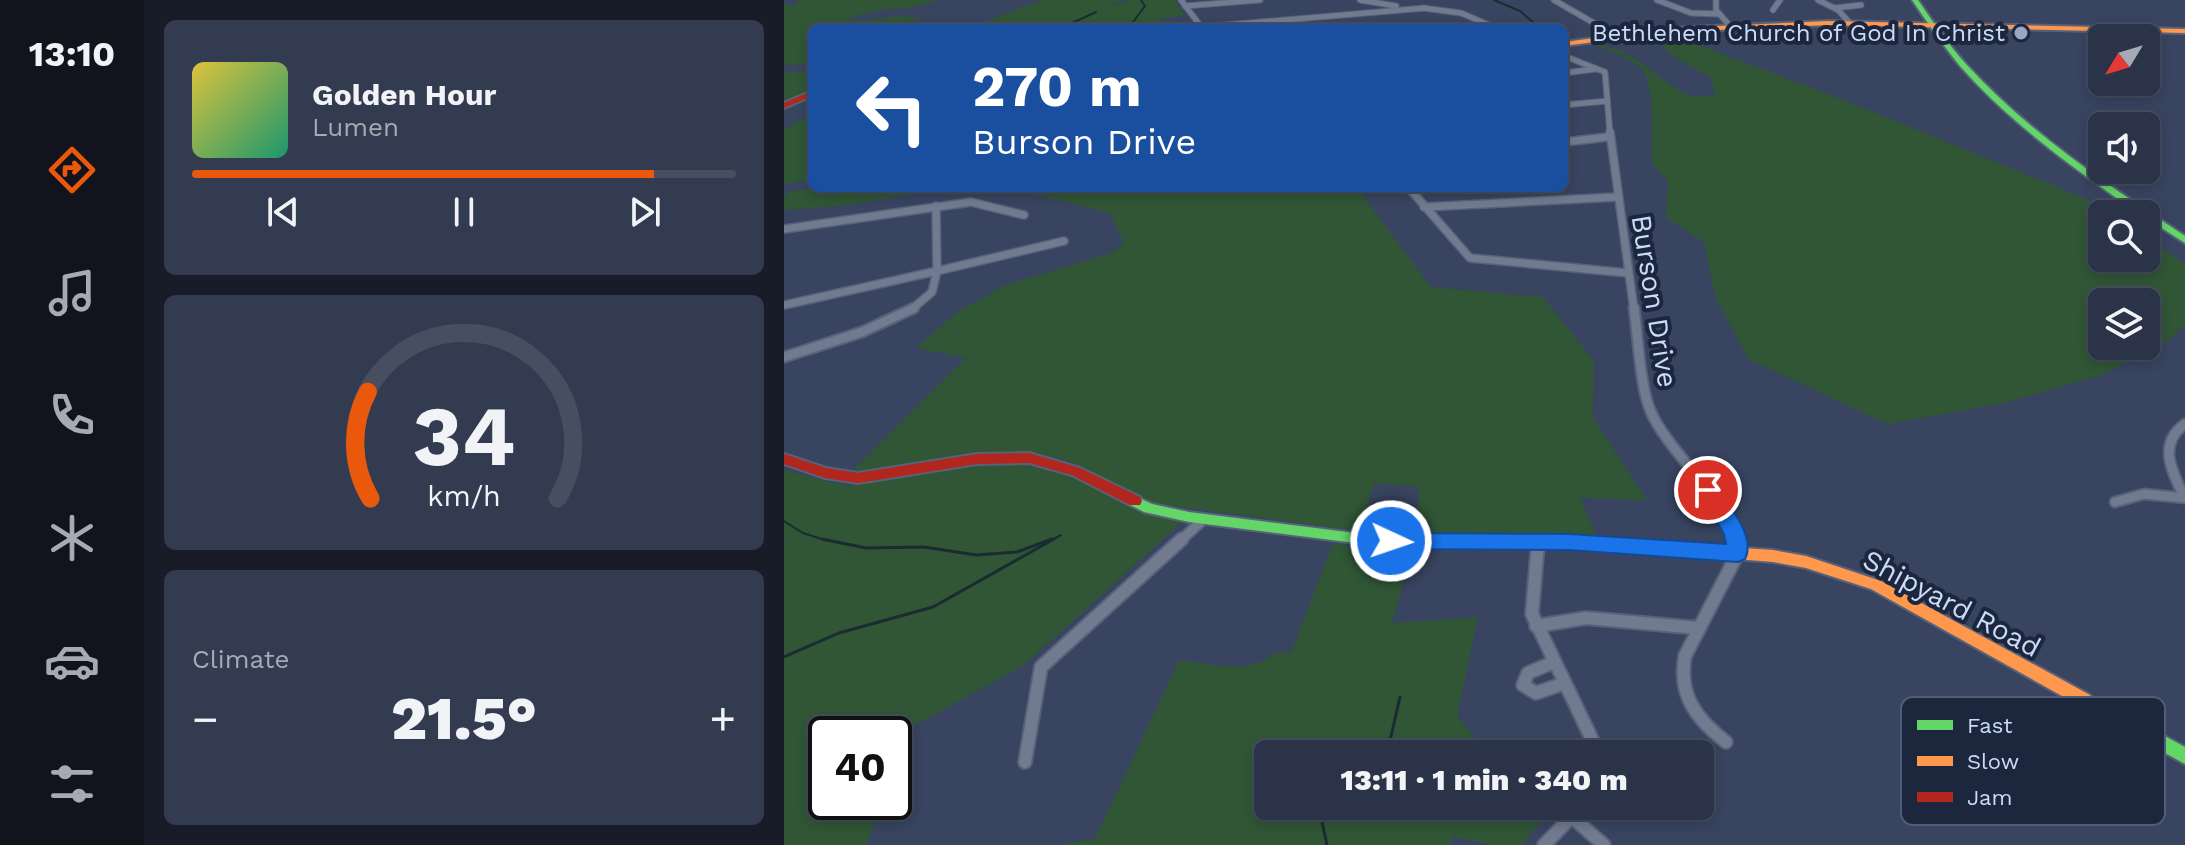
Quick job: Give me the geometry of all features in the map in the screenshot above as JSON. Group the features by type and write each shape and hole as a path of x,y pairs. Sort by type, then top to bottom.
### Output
{"street":[{"path":"1181,0 1199,24"},
{"path":"1185,6 1260,0"},
{"path":"1360,0 1461,13 1487,24"},
{"path":"1554,0 1618,37"},
{"path":"1657,0 1685,11 1719,14"},
{"path":"1716,0 1719,14 1731,27"},
{"path":"1773,10 1780,0"},
{"path":"1818,0 1835,8 1850,23"},
{"path":"1908,0 1998,109 2114,200"},
{"path":"1915,0 1926,25 1990,93 2069,159 2126,200"},
{"path":"1835,8 1861,5"},
{"path":"1247,24 1425,8"},
{"path":"1676,17 1685,11"},
{"path":"1568,43 1731,27 1850,23 2185,31"},
{"path":"1568,57 1601,69"},
{"path":"1568,73 1601,69"},
{"name":"Burson Drive","path":"1601,69 1605,72 1608,137 1651,414 1725,516 1735,533 1738,553"},
{"path":"784,106 808,95"},
{"path":"1568,105 1607,101"},
{"path":"1568,142 1608,137"},
{"path":"1412,192 1465,255 1473,259 1628,273"},
{"path":"1424,207 1617,197"},
{"path":"784,229 936,206 985,203 1024,215"},
{"path":"784,357 908,312 931,294 937,271 936,206"},
{"path":"2160,223 2185,240"},
{"path":"2160,233 2185,249"},
{"path":"784,305 1064,241"},
{"path":"2115,502 2144,494 2184,498 2167,450 2172,434 2185,424"},
{"name":"Shipyard Road","path":"784,459 825,473 858,478 977,459 1029,458 1076,471 1149,508 1204,519 1397,542 1538,542 1738,553 1806,562 1876,585 2078,697"},
{"path":"1025,762 1041,667 1204,519"},
{"path":"1538,542 1531,602 1536,626 1592,740"},
{"path":"1726,742 1700,721 1681,683 1685,656 1738,553"},
{"path":"1536,626 1586,618 1699,628"},
{"path":"1554,662 1528,673 1523,685 1536,693 1565,683"},
{"name":"Shipyard Road","path":"2165,745 2185,756"},
{"path":"1544,845 1568,820"},
{"path":"1584,820 1604,845"}],"green space":[{"path":"795,0 939,0 849,18 859,21 896,16 923,18 907,24 808,24 808,65 784,65 784,5 798,4"},
{"path":"1041,0 1123,0 1101,10 1130,0 1174,0 1185,15 1159,19 1162,24 985,22"},
{"path":"1678,37 1854,104 2089,200 2088,272 2160,272 2160,247 2185,264 2185,325 2160,346 2160,288 2088,288 2088,360 2131,360 2101,375 2005,403 1888,424 1748,359 1715,296 1704,242 1666,217 1668,181 1652,163 1651,99 1646,75 1630,60 1588,43 1632,57 1688,95 1715,93 1711,78 1664,47 1660,41"},
{"path":"784,72 808,72 808,91 784,102"},
{"path":"808,116 808,180 784,184 784,129"},
{"path":"808,189 808,192 926,192 840,206 784,210 784,197 788,192"},
{"path":"1026,192 1360,192 1431,287 1543,297 1594,361 1593,418 1647,500 1580,498 1596,536 1416,537 1419,487 1374,483 1359,531 1152,503 1065,460 1027,452 985,452 868,473 852,471 966,358 916,348 957,312 1006,285 1112,253 1124,243 1110,213"},
{"path":"1008,461 1083,479 1140,511 1183,521 1023,666 912,727 912,716 808,716 808,820 875,820 866,845 784,845 784,470 847,486"},
{"path":"1333,543 1410,559 1392,623 1478,617 1457,716 1476,740 1254,740 1254,820 1543,820 1521,845 1491,845 1452,836 1450,845 1058,845 1095,839 1179,660 1243,666 1255,664 1277,652 1291,653"}],"waterway":[{"path":"1136,24 1133,22 1145,6 1141,0"},
{"path":"1494,0 1520,11 1535,24"},
{"path":"1070,24 1096,12"},
{"path":"784,521 803,533 828,541"},
{"path":"1050,541 1061,535"},
{"path":"822,539 866,548 924,547 976,555 1017,552 1052,539 1046,541"},
{"path":"784,657 839,633 933,607 1054,539"},
{"path":"1390,740 1400,697"},
{"path":"1322,820 1327,845"}],"traffic: fast":[{"path":"1915,0 1937,33 1989,93 2049,145 2126,200"},
{"path":"2160,223 2185,240"},
{"path":"1135,501 1149,508 1189,517 1371,540 1509,543"},
{"path":"2165,745 2185,756"}],"traffic: slow":[{"path":"1568,43 1670,30 1828,23 2185,31"},
{"path":"1509,543 1600,543 1773,556 1806,562 1876,585 2079,697"}],"traffic: jam":[{"path":"784,106 808,95"},
{"path":"784,459 825,473 858,478 977,459 1029,458 1076,471 1135,501"}],"place":[{"name":"Bethlehem Church of God In Christ","path":"2021,33"}],"route":[{"path":"1391,541 1600,543 1738,553 1735,533 1708,490"}]}
